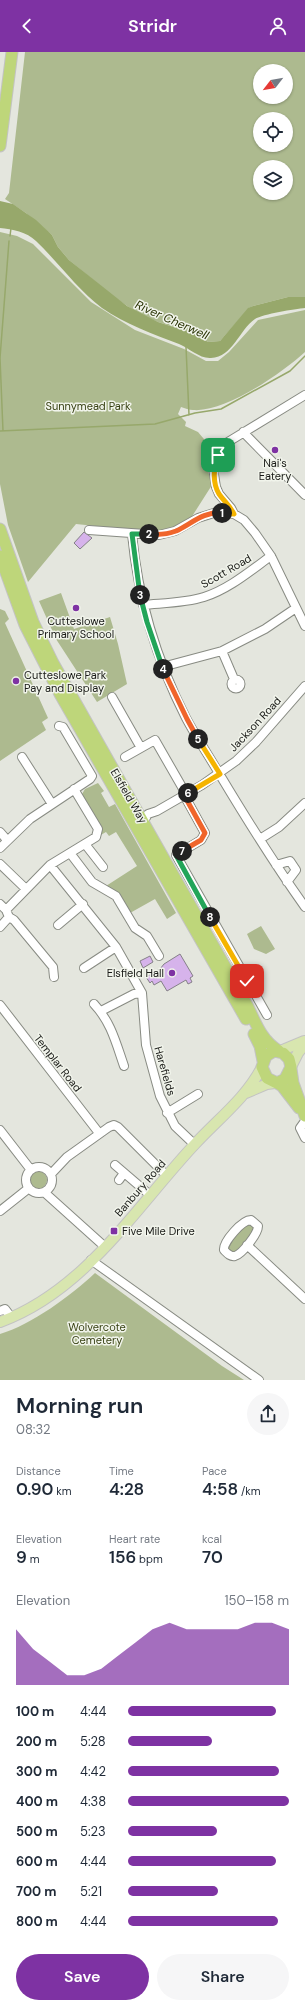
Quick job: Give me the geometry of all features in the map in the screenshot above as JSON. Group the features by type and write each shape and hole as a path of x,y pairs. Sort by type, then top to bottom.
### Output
{"highway":[{"path":"0,146 12,52"},
{"name":"Elsfield Way","path":"0,529 33,622 53,663 143,821 145,833 260,1046 263,1064"},
{"name":"Elsfield Way","path":"0,556 25,625 46,666 262,1035 270,1046 280,1051"},
{"path":"280,1051 286,1055 291,1068 293,1083 305,1116 286,1092 276,1083 267,1078 263,1064 269,1053 280,1051"},
{"path":"276,1083 285,1079 291,1068"}],"main road":[{"path":"280,1051 305,1040"},
{"path":"291,1068 298,1053 305,1044"},
{"name":"Banbury Road","path":"0,1322 48,1298 64,1286 91,1260 194,1144 243,1095 254,1081 263,1064"},
{"name":"Banbury Road","path":"243,1095 261,1086 276,1083"}],"street":[{"path":"234,514 219,494 216,487 213,468 218,455 228,442 304,397"},
{"path":"243,432 305,495"},
{"path":"89,530 159,535 176,531 198,518 217,512 234,514 244,520 271,556 305,626"},
{"path":"132,534 135,565 143,605 162,667 187,719 237,804 305,908"},
{"name":"Scott Road","path":"143,605 187,601 205,597 236,580 271,556"},
{"path":"162,667 222,651 265,629 296,608"},
{"path":"222,651 234,679"},
{"name":"Jackson Road","path":"143,821 148,814 157,811 220,774 256,742 305,686"},
{"path":"112,697 141,748"},
{"path":"0,848 30,819 85,783 92,776 63,727 58,726"},
{"path":"125,757 155,740 205,833 201,840 176,855 267,1015"},
{"path":"22,757 52,804"},
{"path":"0,926 5,910 50,865 96,836 98,829 74,789"},
{"path":"260,839 279,826 305,804"},
{"path":"145,833 150,819 157,811"},
{"path":"0,832 7,840"},
{"path":"85,844 103,867"},
{"path":"70,853 92,882 116,896 135,928 147,936 158,956"},
{"path":"276,865 290,861 296,870 287,882"},
{"path":"0,864 26,889"},
{"name":"Harefields","path":"50,865 83,904 116,947 142,993 146,1045 160,1096 167,1113 175,1126 194,1144"},
{"path":"58,925 83,904"},
{"path":"5,910 53,967 54,977"},
{"path":"84,968 116,947"},
{"path":"101,1011 134,994 142,993"},
{"path":"94,1004 101,1011 114,1033 124,1066"},
{"name":"Templar Road","path":"0,1005 100,1133"},
{"path":"167,1113 198,1094"},
{"path":"305,1122 300,1128 305,1138"},
{"path":"50,1174 61,1162 100,1133 114,1125 118,1127 163,1171"},
{"path":"0,1130 31,1170"},
{"path":"115,1165 122,1176 150,1195"},
{"path":"42,1168 50,1174 52,1184 44,1192 37,1193 29,1188 26,1179 31,1170 42,1168"},
{"path":"0,1211 29,1188"},
{"path":"44,1192 104,1246"},
{"path":"251,1220 258,1226 258,1230 257,1234 247,1245 234,1256 230,1256 224,1250 224,1244 244,1221 251,1220"},
{"path":"247,1245 305,1299"},
{"path":"91,1260 258,1380"},
{"path":"0,1311 5,1309 12,1317"}],"green space":[{"path":"25,52 305,52 305,297 288,297 249,308 220,341 208,342 195,334 139,314 114,297 69,260 58,247 52,235 26,213 5,199 9,193"},
{"name":"Sunnymead Park","path":"0,232 17,236 33,244 91,302 135,330 184,349 206,361 218,361 229,352 258,320 305,310 305,352 295,361 268,380 236,399 206,409 193,410 181,407 178,414 186,422 185,426 198,432 214,451 208,471 212,485 191,518 173,529 154,532 76,524 28,582 8,525 0,484"},
{"path":"61,593 74,629 110,617 127,684 97,702 56,639 39,601"},
{"name":"Cutteslowe Park Pay and Display","path":"0,609 5,611 9,619 5,623 48,718 42,722 46,730 0,761"},
{"path":"98,783 104,791 101,793 109,807 115,804 176,913 167,919 155,899 130,913 119,894 106,886 137,866 116,832 109,836 106,832 99,836 82,794 85,789"},
{"path":"261,926 275,949 266,954 254,949 247,934"},
{"path":"34,1171 42,1171 47,1176 45,1187 42,1189 34,1189 29,1184 29,1176"},
{"path":"250,1222 256,1229 237,1252 228,1252 226,1245 245,1223"},
{"name":"Wolvercote Cemetery","path":"95,1273 222,1366 244,1380 0,1380 0,1334 12,1330 38,1317 75,1291"}],"shaded area":[{"path":"0,201 13,204 36,220 52,235 58,247 69,260 127,306 158,322 195,334 208,342 220,341 248,308 253,306 288,297 305,297 305,308 259,317 249,324 225,353 211,358 203,357 179,344 130,324 102,308 76,284 32,238 19,232 0,228"}],"building":[{"path":"84,532 92,538 80,549 74,543"},
{"name":"Elsfield Hall","path":"180,954 193,976 190,978 192,982 188,984 186,980 167,991 161,981 154,985 152,981 150,983 146,977 160,969 164,964"},
{"path":"150,956 153,962 143,968 140,961"}],"waterway":[{"path":"10,236 11,228"},
{"path":"3,431 0,358 9,241"},
{"path":"186,347 189,415"},
{"path":"0,431 155,424 195,413 221,409 290,371 305,356"}],"place":[{"name":"Nai's Eatery","path":"275,450"},
{"name":"Cutteslowe Primary School","path":"76,608"},
{"name":"Cutteslowe Park Pay and Display","path":"16,681"},
{"name":"Elsfield Hall","path":"172,973"},
{"name":"Five Mile Drive","path":"114,1231"}],"route":[{"path":"218,455 213,468 216,487 219,494 234,514 217,512 198,518 176,531 159,535 132,534 135,565 140,592 147,622 156,650 168,681 187,719 220,774 202,786 184,795 205,833 201,840 176,855 247,981"}],"water label":[{"name":"River Cherwell","path":"172,320"}]}
